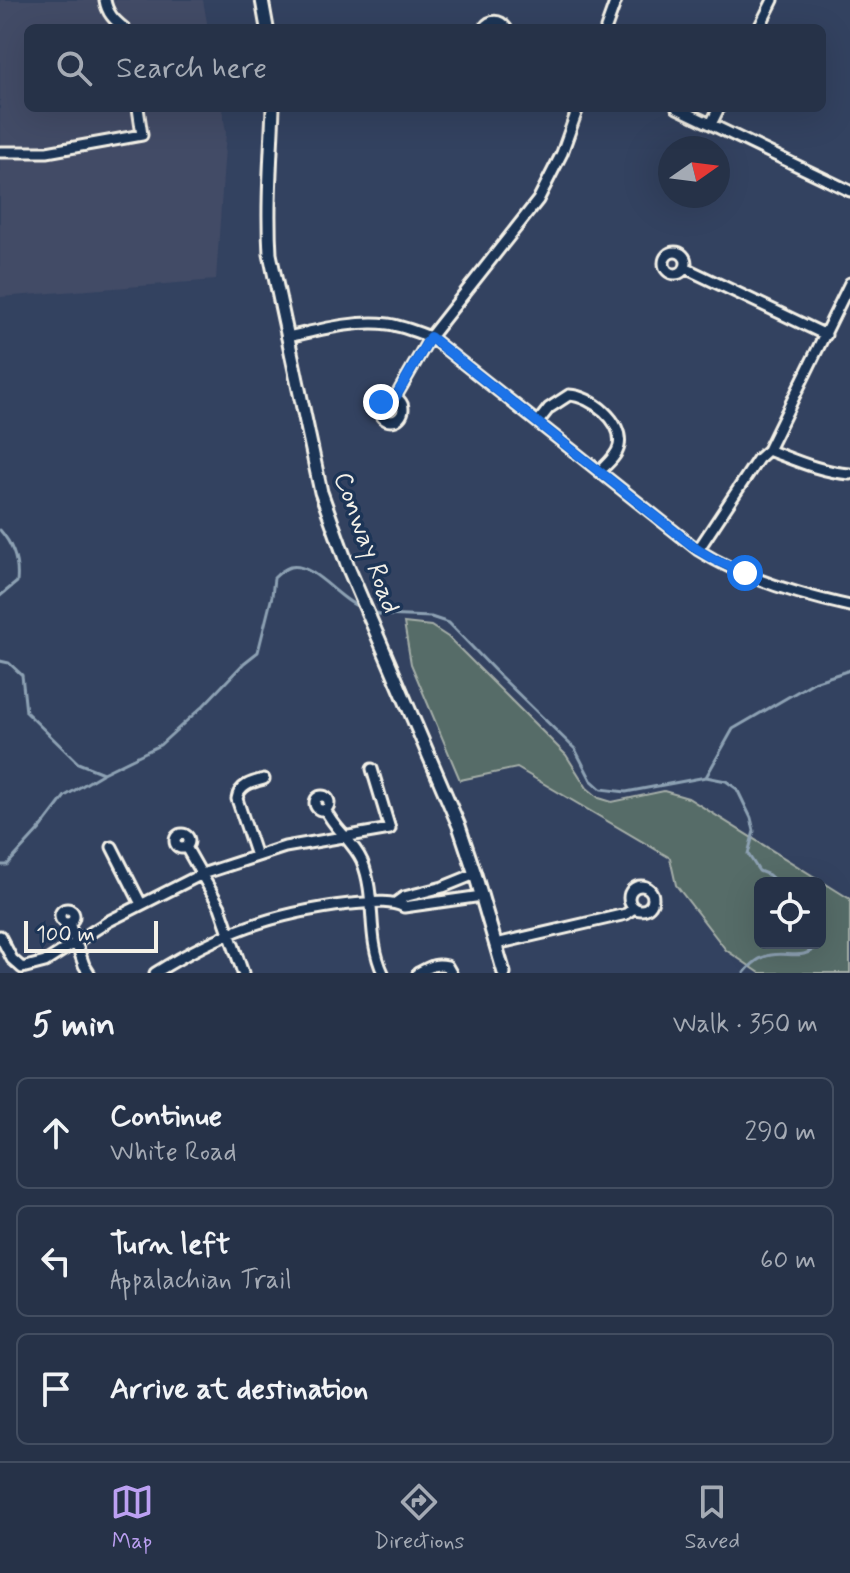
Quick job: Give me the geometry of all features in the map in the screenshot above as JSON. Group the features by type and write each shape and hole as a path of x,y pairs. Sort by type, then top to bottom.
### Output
{"street":[{"path":"105,0 110,16 119,24"},
{"path":"262,0 266,24"},
{"path":"607,24 616,0"},
{"path":"761,24 773,0"},
{"path":"0,152 47,152 142,135 139,112"},
{"name":"Conway Road","path":"273,112 268,226 275,282 321,492 385,657 459,826 504,973"},
{"path":"395,398 430,337 538,200 562,153 577,112"},
{"path":"686,112 850,191"},
{"path":"711,124 717,112"},
{"path":"685,268 826,335"},
{"path":"698,550 758,459 768,450 850,283"},
{"path":"287,337 338,326 368,324 388,324 430,337 698,550 745,573 850,606"},
{"path":"538,422 549,408 569,395 586,398 600,407 616,428 620,443 614,457 600,471"},
{"path":"768,450 817,468 850,474"},
{"path":"0,936 12,959 22,970 45,962 75,941 141,904 202,874 297,844 390,829 372,769"},
{"path":"256,856 237,799 245,786 264,779"},
{"path":"325,809 362,861 371,903 373,946 383,973"},
{"path":"112,847 141,904"},
{"path":"186,847 220,907 243,973"},
{"path":"155,973 180,957 259,922 312,908 397,902 475,874"},
{"path":"397,902 404,907 482,896"},
{"path":"496,944 626,914 634,908"},
{"path":"69,923 89,973"},
{"path":"418,973 438,964 447,966 451,973"}],"shaded area":[{"path":"0,0 203,0 207,24 24,24 24,112 223,112 226,132 216,280 0,297"}],"green space":[{"path":"404,623 431,626 448,637 566,755 587,788 599,798 612,802 664,791 688,798 815,877 754,877 754,949 826,949 826,884 850,899 850,973 760,973 726,950 676,885 670,858 517,768 460,780 411,664"}],"waterway":[{"path":"0,530 14,554 17,568 17,582 0,596"},
{"path":"0,661 9,663 22,675 26,712 78,763 103,773 160,745 258,652 274,578 283,570 290,567 308,570 362,608"},
{"path":"373,612 431,617 449,623 575,749 591,780 601,789 626,792 706,777 726,781 737,789 751,818 754,831 748,854 759,871 771,877"},
{"path":"706,777 733,729 814,682 850,670"},
{"path":"0,865 7,865 65,796 102,774"},
{"path":"744,973 761,958 779,954 800,955 814,949"}],"route":[{"path":"381,402 395,398 430,337 698,550 745,573"}]}
